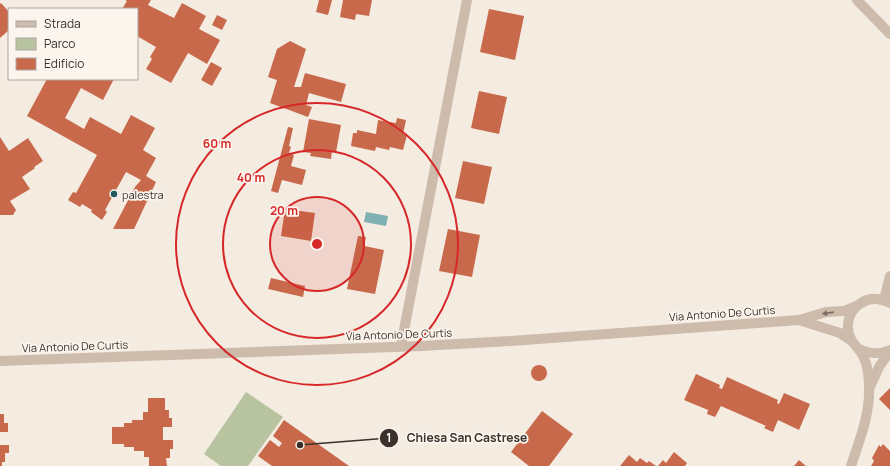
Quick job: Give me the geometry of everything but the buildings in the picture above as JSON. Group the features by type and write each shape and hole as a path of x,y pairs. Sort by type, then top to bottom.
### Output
{"street":[{"path":"401,346 467,0"},
{"path":"857,0 890,34"},
{"path":"887,302 890,276"},
{"name":"Via Antonio De Curtis","path":"0,361 511,341 799,320 826,312 844,311 869,299 877,299 887,302"},
{"path":"851,466 865,422 869,389 865,360 848,333 850,314 856,306"},
{"name":"Via Antonio De Curtis","path":"799,320 840,333 867,353 884,353 890,350"},
{"path":"869,389 879,367 890,350"}],"green space":[{"path":"246,392 283,417 248,466 221,466 204,454"}],"water":[{"path":"366,212 388,216 386,226 364,222"}],"place":[{"name":"palestra","path":"114,194"},
{"name":"Chiesa San Castrese","path":"300,445"}]}
